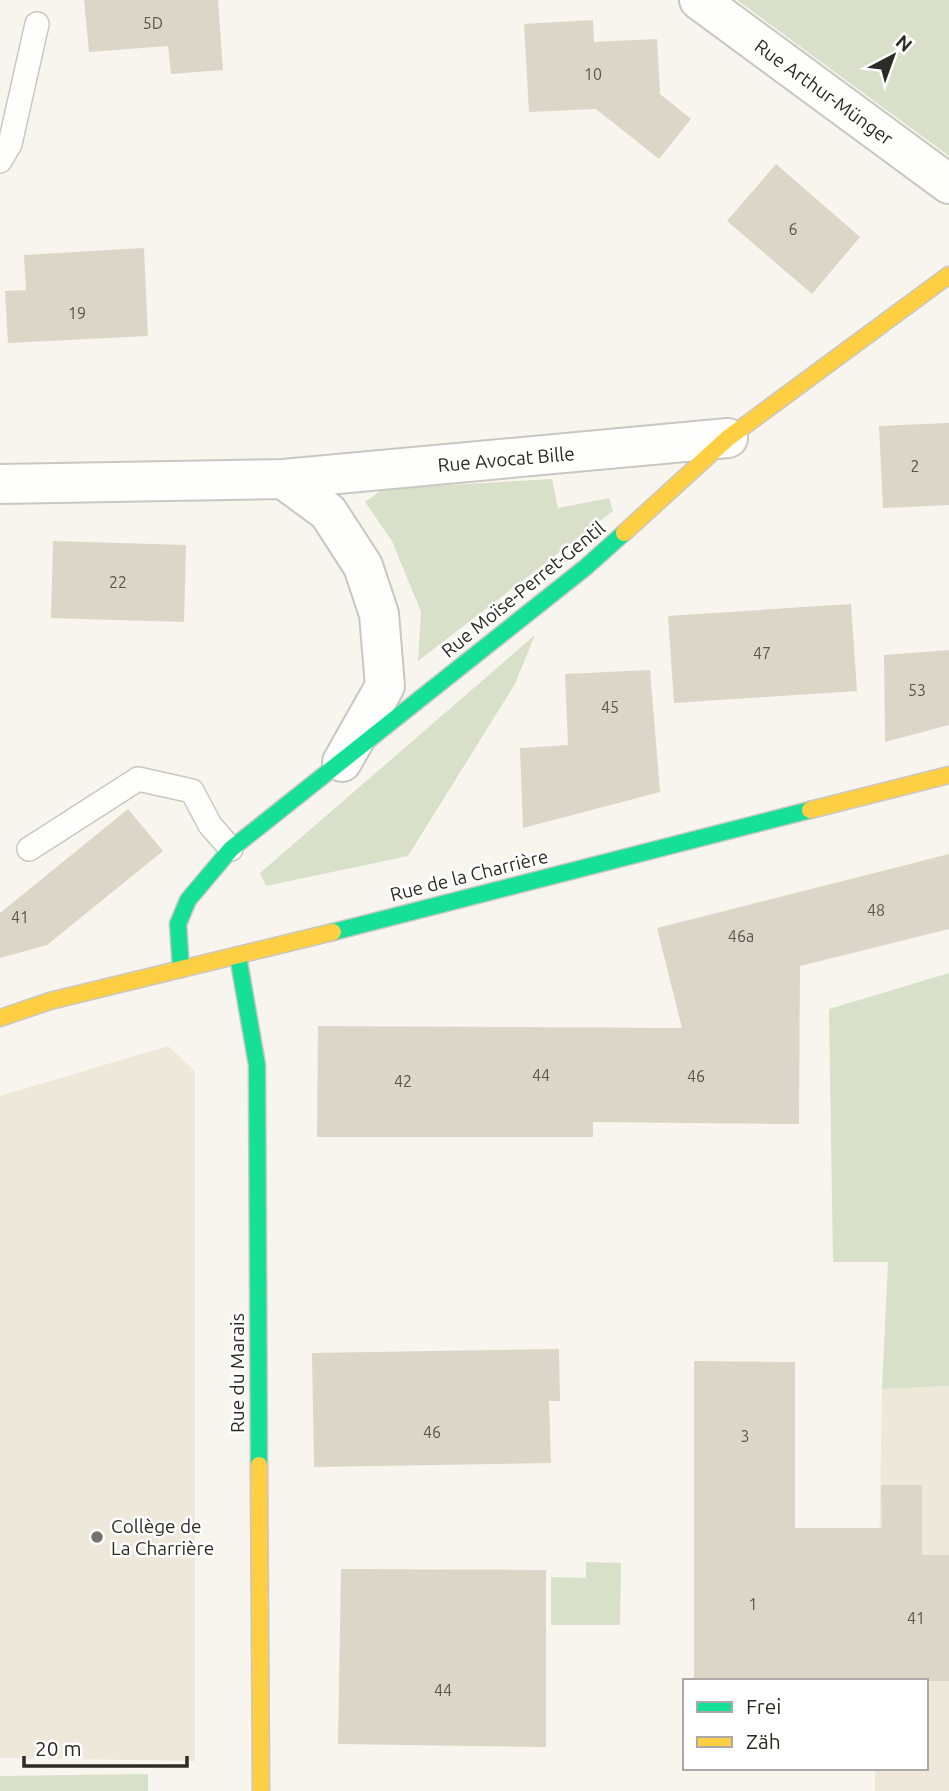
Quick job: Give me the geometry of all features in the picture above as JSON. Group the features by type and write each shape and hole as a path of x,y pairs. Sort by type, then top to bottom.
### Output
{"street":[{"name":"Rue Arthur-Münger","path":"699,0 949,184"},
{"name":"Rue Moïse-Perret-Gentil","path":"181,969 178,924 188,900 231,849 586,567 728,438 943,284"},
{"name":"Rue Avocat Bille","path":"0,484 283,480 728,438"},
{"path":"283,480 328,512 363,566 379,614 384,686 342,762"},
{"name":"Rue de la Charrière","path":"0,1018 50,1002 949,775"},
{"name":"Rue du Marais","path":"238,956 257,1065 261,1791"}],"lane":[{"path":"0,161 10,144 37,24"},
{"path":"29,849 138,779 192,791 210,825 231,849"}],"shaded area":[{"name":"Collège de La Charrière","path":"168,1046 195,1071 195,1761 0,1758 0,1096"},
{"path":"949,1386 949,1791 875,1791 875,1770 928,1770 928,1679 877,1679 882,1389"}],"green space":[{"path":"737,0 949,0 949,156"},
{"path":"552,479 558,508 609,498 613,511 418,661 421,612 392,541 365,502 383,489"},
{"path":"535,635 515,684 408,856 266,886 260,873"},
{"path":"949,973 949,1386 882,1389 888,1262 833,1262 829,1009"},
{"path":"586,1562 621,1563 620,1625 551,1625 551,1577 586,1578"},
{"path":"148,1774 148,1791 0,1791 0,1776"}],"building":[{"path":"84,0 218,0 223,70 171,74 168,46 89,52"},
{"path":"593,20 594,42 657,39 660,94 691,119 659,159 596,109 529,112 524,24"},
{"path":"776,164 860,237 812,294 727,221"},
{"path":"144,248 148,336 8,343 5,291 26,290 24,255"},
{"path":"949,423 949,505 883,508 879,426"},
{"path":"53,541 186,545 184,622 51,618"},
{"path":"851,604 857,691 674,703 668,616"},
{"path":"949,650 949,725 885,742 884,655"},
{"path":"650,670 660,792 523,828 520,748 568,745 565,674"},
{"path":"128,809 163,851 47,945 0,958 0,913"},
{"path":"949,854 949,929 800,966 799,1124 593,1122 593,1137 317,1137 318,1026 682,1028 657,928"},
{"path":"559,1349 560,1401 549,1401 551,1463 314,1467 312,1353"},
{"path":"694,1361 795,1362 795,1528 882,1528 881,1485 922,1485 922,1555 949,1555 949,1681 694,1679"},
{"path":"341,1569 546,1570 546,1747 338,1744"}],"traffic: fast":[{"path":"181,969 178,924 188,900 231,849 586,567 624,533"},
{"path":"333,932 810,810"},
{"path":"238,956 257,1065 259,1465"}],"traffic: slow":[{"path":"624,533 728,438 949,275"},
{"path":"810,810 949,775"},
{"path":"0,1018 50,1001 333,932"},
{"path":"259,1465 261,1791"}],"place":[{"name":"Collège de La Charrière","path":"97,1537"}]}
